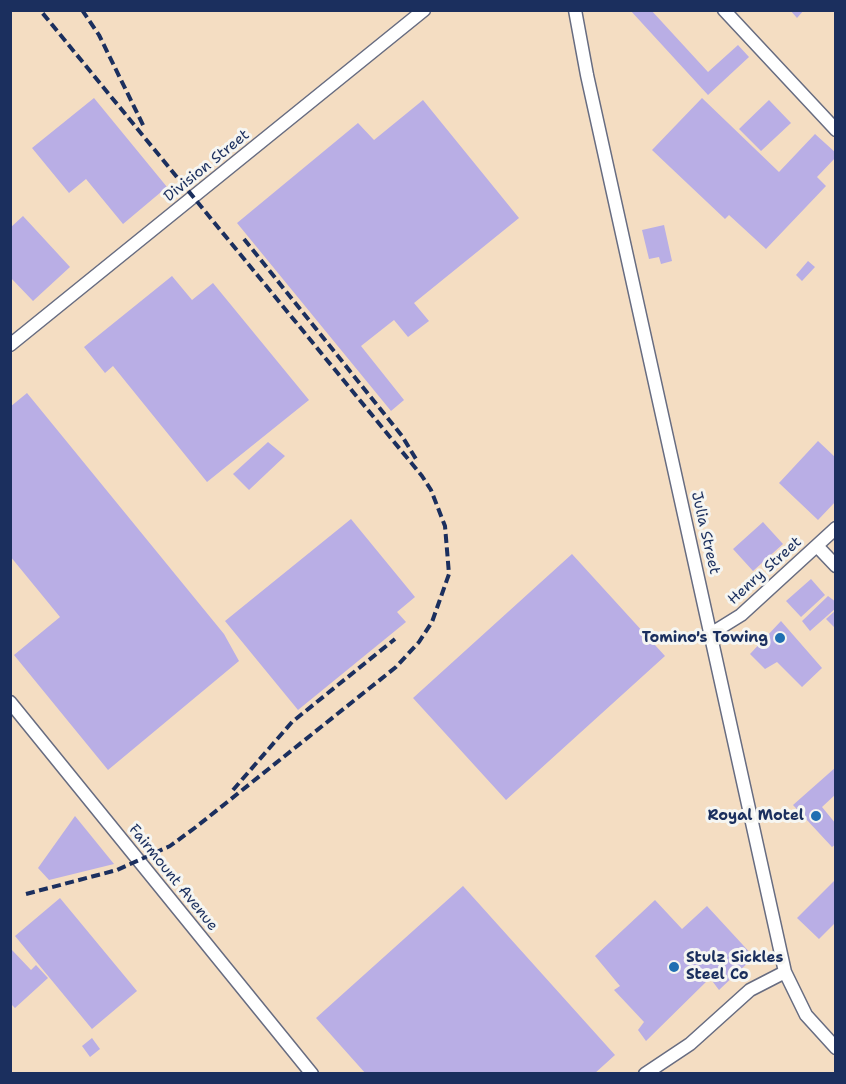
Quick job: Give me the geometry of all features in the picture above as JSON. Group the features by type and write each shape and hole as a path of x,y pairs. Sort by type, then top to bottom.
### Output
{"street":[{"name":"Division Street","path":"10,345 424,10"},
{"name":"Julia Street","path":"575,10 785,972 806,1015 836,1048"},
{"path":"724,10 836,130"},
{"name":"Henry Street","path":"712,633 741,615 836,528"},
{"path":"816,546 836,566"},
{"name":"Fairmount Avenue","path":"10,702 312,1074"},
{"path":"645,1074 690,1044 750,990 785,972"}],"building":[{"path":"630,10 651,10 708,72 738,45 749,57 708,95"},
{"path":"790,10 804,10 797,18"},
{"path":"94,98 167,187 123,224 86,179 69,193 32,148"},
{"path":"702,98 779,172 815,134 836,153 836,157 817,177 826,186 766,249 729,215 725,219 652,150"},
{"path":"423,100 519,218 414,303 429,321 408,337 394,320 361,346 404,400 391,411 237,223 358,123 374,140"},
{"path":"769,100 791,123 761,151 739,129"},
{"path":"23,216 70,267 33,301 10,277 10,228"},
{"path":"664,225 672,261 661,264 659,257 649,259 642,230"},
{"path":"808,261 815,267 802,281 796,275"},
{"path":"172,276 192,300 213,283 309,400 207,482 113,366 105,373 84,347"},
{"path":"27,393 224,634 239,661 108,770 14,655 60,617 10,556 10,407"},
{"path":"818,441 836,458 836,501 818,520 779,483"},
{"path":"268,442 285,456 249,490 233,474"},
{"path":"351,519 415,597 397,612 406,622 298,710 225,621"},
{"path":"763,522 783,544 753,571 733,549"},
{"path":"572,554 665,656 506,800 413,698"},
{"path":"811,579 825,595 801,617 786,601"},
{"path":"828,596 836,602 836,608 810,631 802,621"},
{"path":"836,610 836,629 826,619"},
{"name":"Tomino's Towing","path":"781,621 822,668 802,687 777,662 765,669 750,654"},
{"name":"Royal Motel","path":"836,767 836,794 822,807 836,824 836,844 832,847 793,805"},
{"path":"75,816 114,864 49,880 38,868"},
{"path":"836,879 836,922 819,939 797,918"},
{"path":"463,886 615,1055 594,1074 366,1074 316,1018"},
{"path":"60,898 137,991 92,1029 15,936"},
{"name":"Stulz Sickles Steel Co","path":"655,900 682,929 707,906 754,957 719,990 710,978 646,1041 638,1030 644,1022 614,990 620,986 595,956"},
{"path":"12,950 31,970 36,965 48,978 15,1008 10,1003"},
{"path":"92,1038 100,1049 90,1057 82,1046"}],"railway":[{"path":"26,894 117,870 170,846 196,827 396,667 419,642 432,622 449,574 445,526 431,490 422,476 40,10"},
{"path":"82,10 99,35 144,127"},
{"path":"244,239 402,436 416,459"},
{"path":"233,790 292,722 395,639"}],"place":[{"name":"Tomino's Towing","path":"780,638"},
{"name":"Royal Motel","path":"816,816"},
{"name":"Stulz Sickles Steel Co","path":"674,967"}]}
